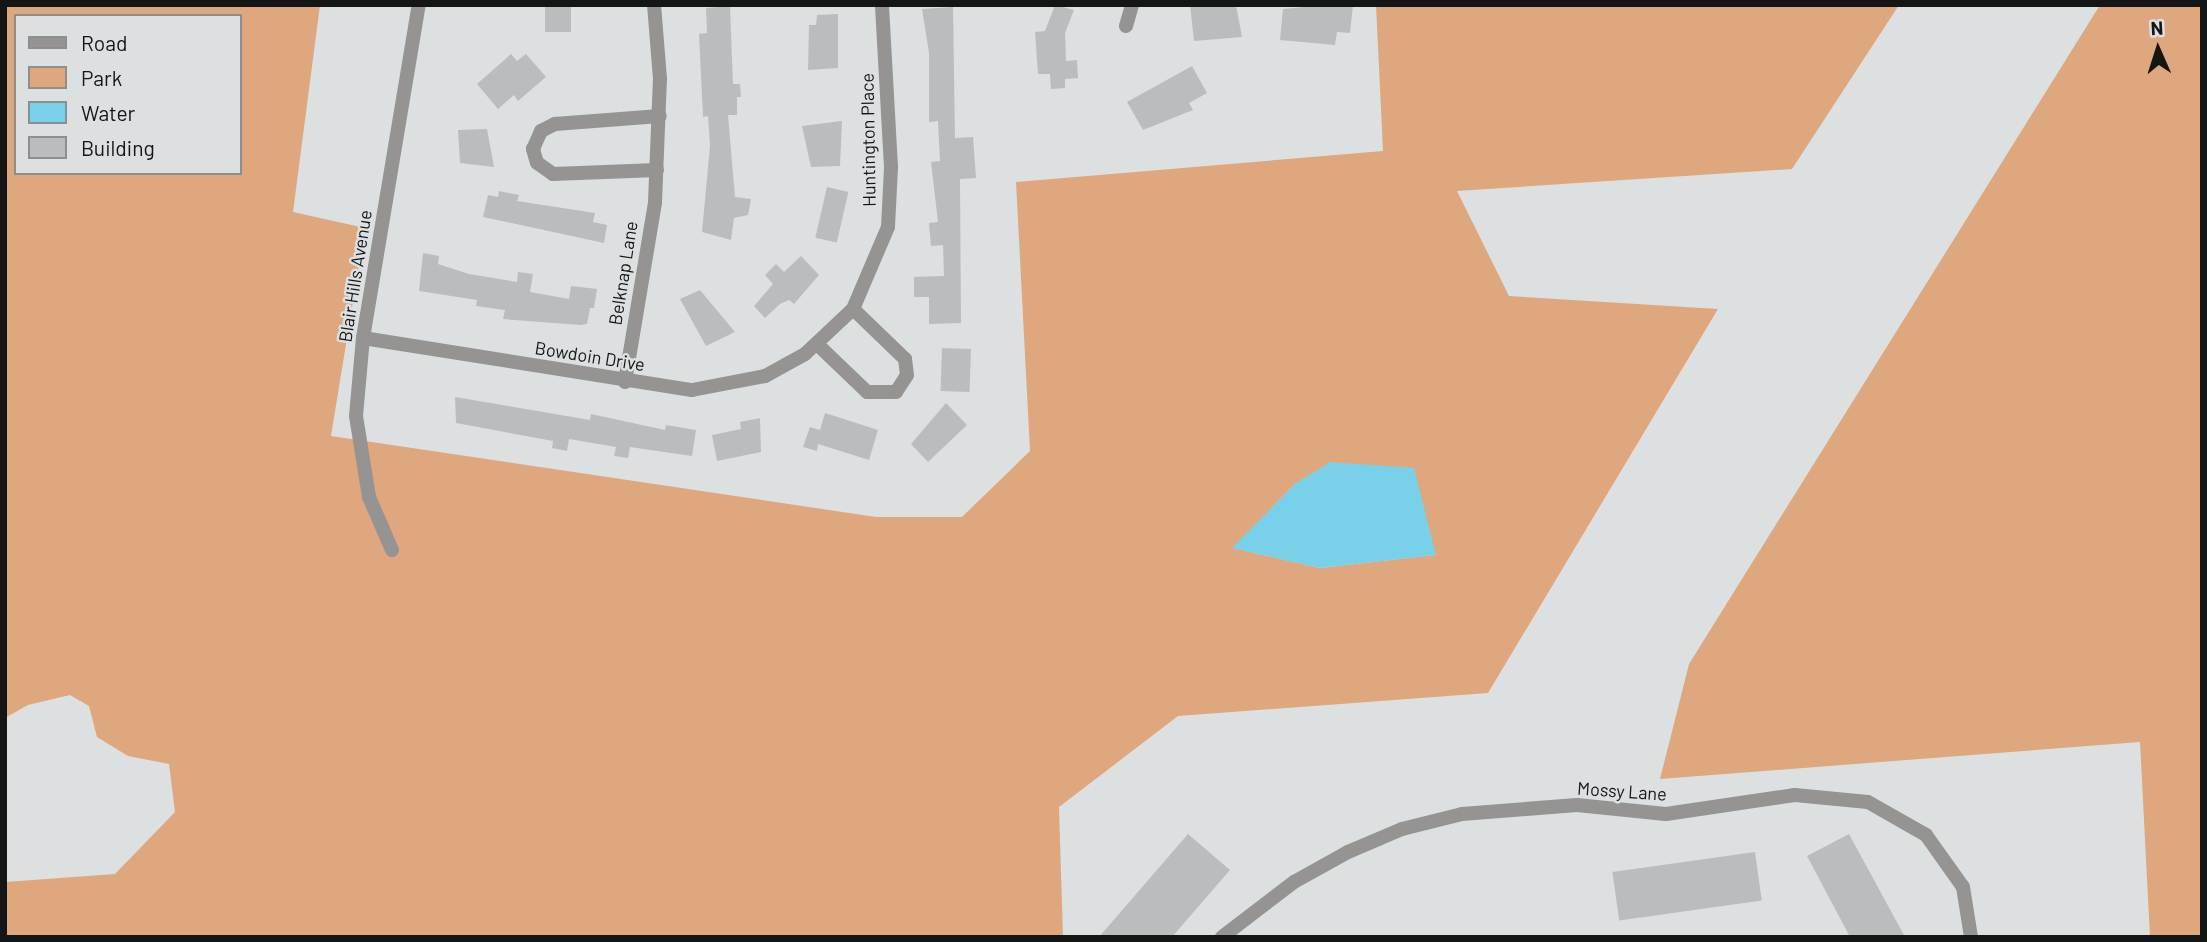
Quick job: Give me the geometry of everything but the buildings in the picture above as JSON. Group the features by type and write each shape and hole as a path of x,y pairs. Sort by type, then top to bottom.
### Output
{"street":[{"name":"Blair Hills Avenue","path":"392,550 369,497 357,441 363,338 419,5"},
{"name":"Belknap Lane","path":"625,382 657,170 660,117 654,5"},
{"name":"Huntington Place","path":"805,354 818,345 853,309 881,254 892,199 882,5"},
{"path":"1126,26 1132,5"},
{"path":"657,170 553,174 537,163 533,149 541,131 555,124 660,117"},
{"path":"818,345 867,392 896,392 907,375 905,359 853,309"},
{"name":"Bowdoin Drive","path":"363,338 625,382 722,387 765,376 805,354"},
{"name":"Mossy Lane","path":"1222,937 1294,882 1348,852 1402,829 1462,814 1577,805 1667,814 1795,795 1868,802 1926,835 1963,887 1971,937"}],"green space":[{"path":"5,5 320,5 293,212 365,228 331,436 876,517 962,517 1030,451 1016,182 1383,151 1376,5 1899,5 1792,169 1457,191 1509,296 1718,309 1488,693 1178,716 1059,807 1063,937 5,937 5,882 115,874 175,812 169,764 128,756 97,737 89,706 70,695 28,705 5,718","holes":["1330,463 1436,554 1320,568 1233,548 1295,484"]},
{"path":"2100,5 2202,5 2202,937 2150,937 2140,742 1660,779 1689,664"}],"water":[{"path":"1330,462 1414,468 1436,555 1320,568 1232,548 1295,484"}]}
